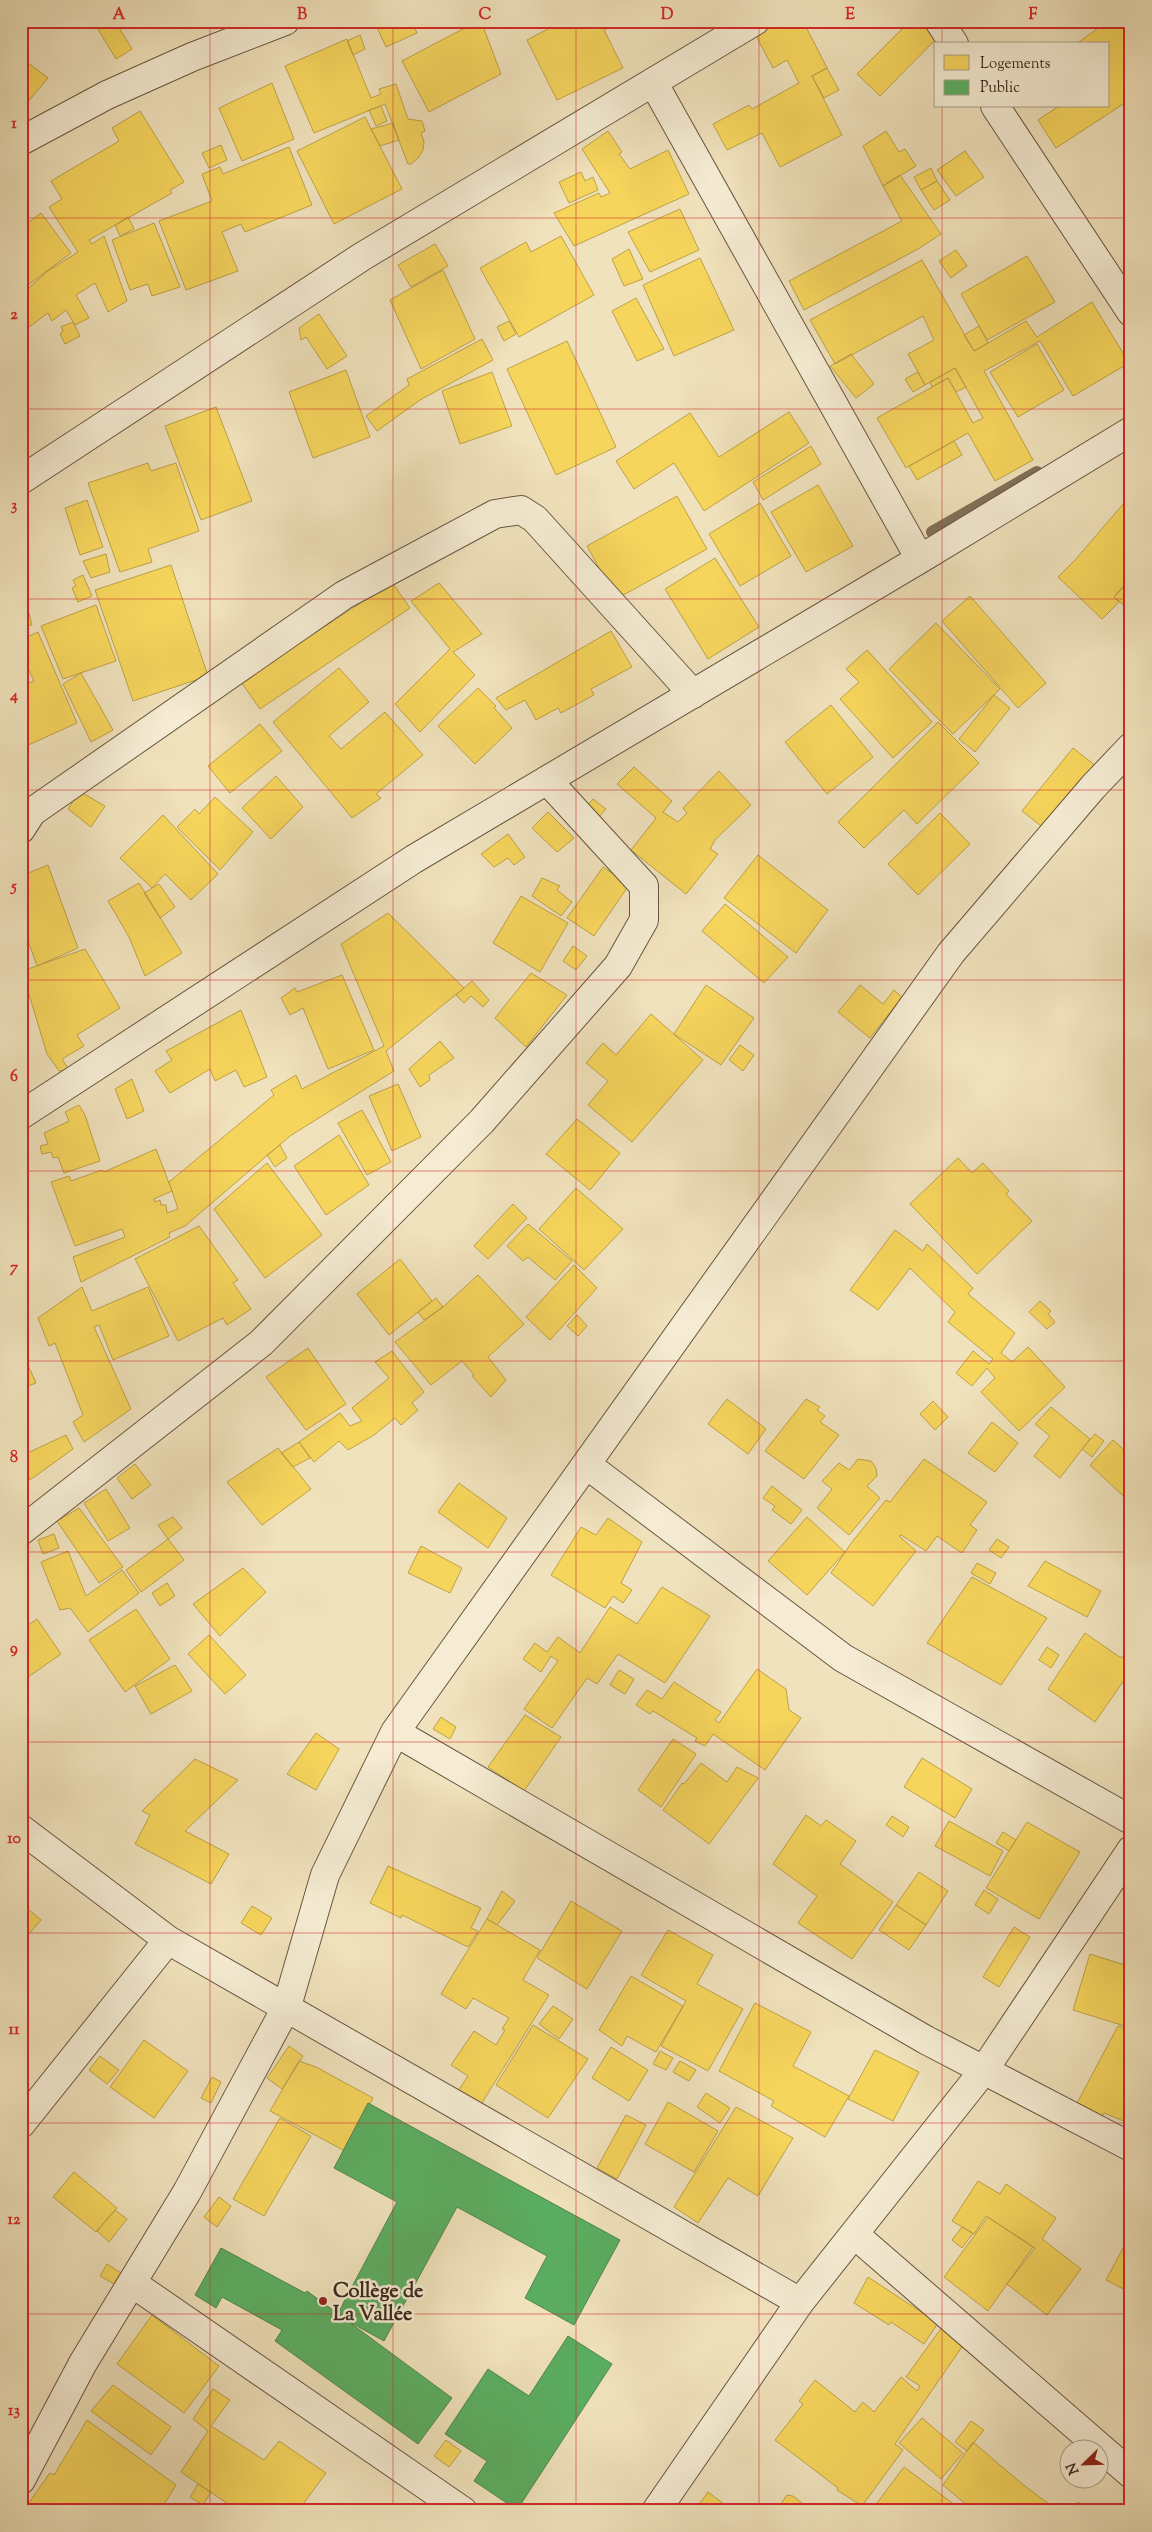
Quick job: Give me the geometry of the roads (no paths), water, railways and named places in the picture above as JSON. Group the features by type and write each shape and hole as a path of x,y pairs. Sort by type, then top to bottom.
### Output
{"street":[{"path":"21,141 107,95 192,57 286,21"},
{"path":"21,480 363,256 755,21"},
{"path":"939,21 953,42"},
{"path":"653,82 920,559"},
{"path":"996,108 1131,312"},
{"path":"21,1115 414,859 920,559 1131,431"},
{"path":"21,829 32,812 344,594 495,514 521,510 535,518 693,694"},
{"path":"21,2480 83,2363 186,2192 287,2006 325,1875 396,1732 544,1521 587,1465 951,953 1093,787 1131,747"},
{"path":"21,1531 261,1343 482,1121 618,966 644,920 644,886 547,780"},
{"path":"587,1465 843,1658 1131,1820"},
{"path":"396,1732 926,2040 1131,2147"},
{"path":"21,1829 168,1940 287,2006 800,2302"},
{"path":"656,2511 800,2302 984,2070 1131,1850"},
{"path":"21,2124 168,1940"},
{"path":"854,2234 1131,2474"},
{"path":"132,2283 463,2511"}],"waterway":[{"path":"932,532 1037,472"}],"place":[{"name":"Collège de La Vallée","path":"323,2301"}]}
